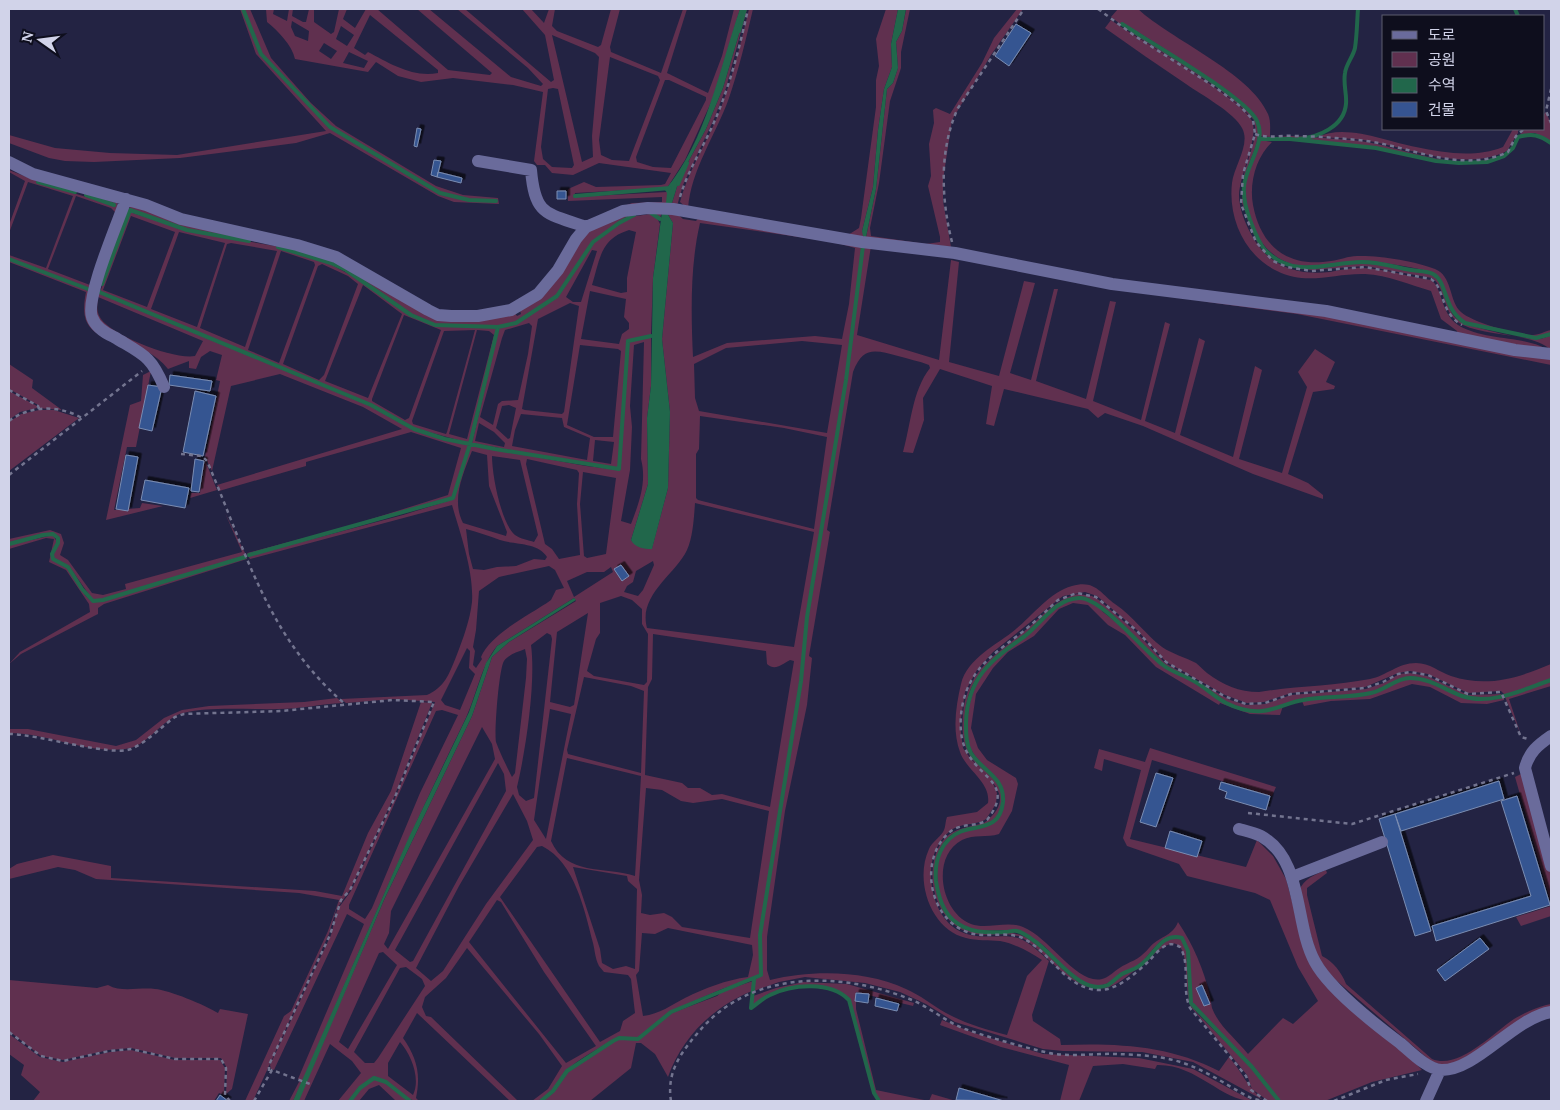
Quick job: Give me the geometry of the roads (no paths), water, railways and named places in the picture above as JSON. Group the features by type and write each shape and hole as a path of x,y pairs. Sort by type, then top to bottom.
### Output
{"street":[{"path":"478,161 531,170 535,196 540,207 552,215 586,227"},
{"path":"9,162 33,174 57,182 146,204 181,219 298,245 336,257 438,315 478,316 511,310 538,294 558,270 576,239 586,227 612,215 635,209 679,210 862,242 955,253 1112,284 1293,306 1374,320 1506,349 1551,354"},
{"path":"126,199 91,298 91,316 99,328 143,354 152,363 164,387"},
{"path":"1551,736 1537,746 1527,759 1525,768 1551,866"},
{"path":"1239,829 1262,837 1280,854 1292,877 1303,933 1316,963 1325,976 1394,1038 1431,1067 1440,1070 1460,1066 1528,1021 1551,1012"},
{"path":"1292,877 1382,842"},
{"path":"1426,1101 1440,1070"}],"water":[{"path":"740,9 744,9 739,34 723,88 706,129 680,177 672,203 666,203 667,193 665,190 679,170 702,127"},
{"path":"898,9 906,9 902,31 896,42 898,68 893,83 887,89 876,189 866,237 863,236 862,231 873,187 878,130 884,89 892,67 891,44"},
{"path":"662,212 667,213 673,223 662,339 670,412 668,488 652,549 649,549 637,546 631,540 648,484 647,418 651,386 653,278"},
{"path":"574,598 576,600 509,642 492,657 472,716 384,900 299,1101 293,1101 409,837 469,712 486,663 497,646"}],"waterway":[{"path":"243,9 261,54 330,127 440,193 469,200 496,201"},
{"path":"739,31 745,9"},
{"path":"1299,139 1314,136 1329,129 1335,125 1344,112 1346,104 1345,73 1355,48 1358,9"},
{"path":"1515,9 1518,15"},
{"path":"1122,24 1217,85 1249,111 1257,121 1259,129 1258,145 1246,178 1244,199 1258,240 1265,250 1276,259 1288,265 1299,267 1368,262 1428,272 1438,278 1452,310 1465,323 1536,338 1551,334"},
{"path":"1259,139 1290,139 1376,148 1436,161 1459,163 1487,162 1504,156 1513,148 1518,137 1532,135 1543,138 1551,143"},
{"path":"678,184 687,163"},
{"path":"38,182 75,192"},
{"path":"575,196 670,188"},
{"path":"86,195 114,205"},
{"path":"102,284 130,210 187,230 249,241"},
{"path":"651,213 660,219"},
{"path":"249,555 453,498 470,444 498,327 516,323 557,296 593,242 619,223 634,215"},
{"path":"541,1101 553,1091 567,1071 613,1041 619,1038 638,1039 671,1012 761,975 760,935 801,681 807,617 846,380 863,246"},
{"path":"278,247 331,263 346,270 411,315 435,325 498,327"},
{"path":"9,259 88,289"},
{"path":"99,291 371,405 414,429 445,439 495,449 619,469 628,341 651,336"},
{"path":"9,544 53,534 58,538 58,543 52,554 53,559 68,567 82,589 93,601 103,600 245,557"},
{"path":"1279,1101 1252,1067 1191,1003 1188,951 1182,938 1174,937 1168,939 1158,946 1137,967 1122,974 1108,985 1098,987 1087,985 1077,979 1041,946 1021,932 971,930 953,920 946,912 939,897 936,881 936,866 940,852 949,839 962,831 982,827 993,822 998,818 1003,802 1003,793 997,780 971,753 967,742 967,707 976,682 992,662 1031,631 1049,612 1070,599 1079,598 1099,606 1166,667 1195,681 1226,703 1248,710 1267,710 1303,700 1371,693 1400,680 1410,678 1431,682 1473,699 1496,698 1551,680"},
{"path":"754,980 751,1008 762,999 779,991 811,986 832,990 849,1000 874,1093 879,1101"},
{"path":"350,1101 360,1088 374,1078 386,1082 410,1101"}]}
